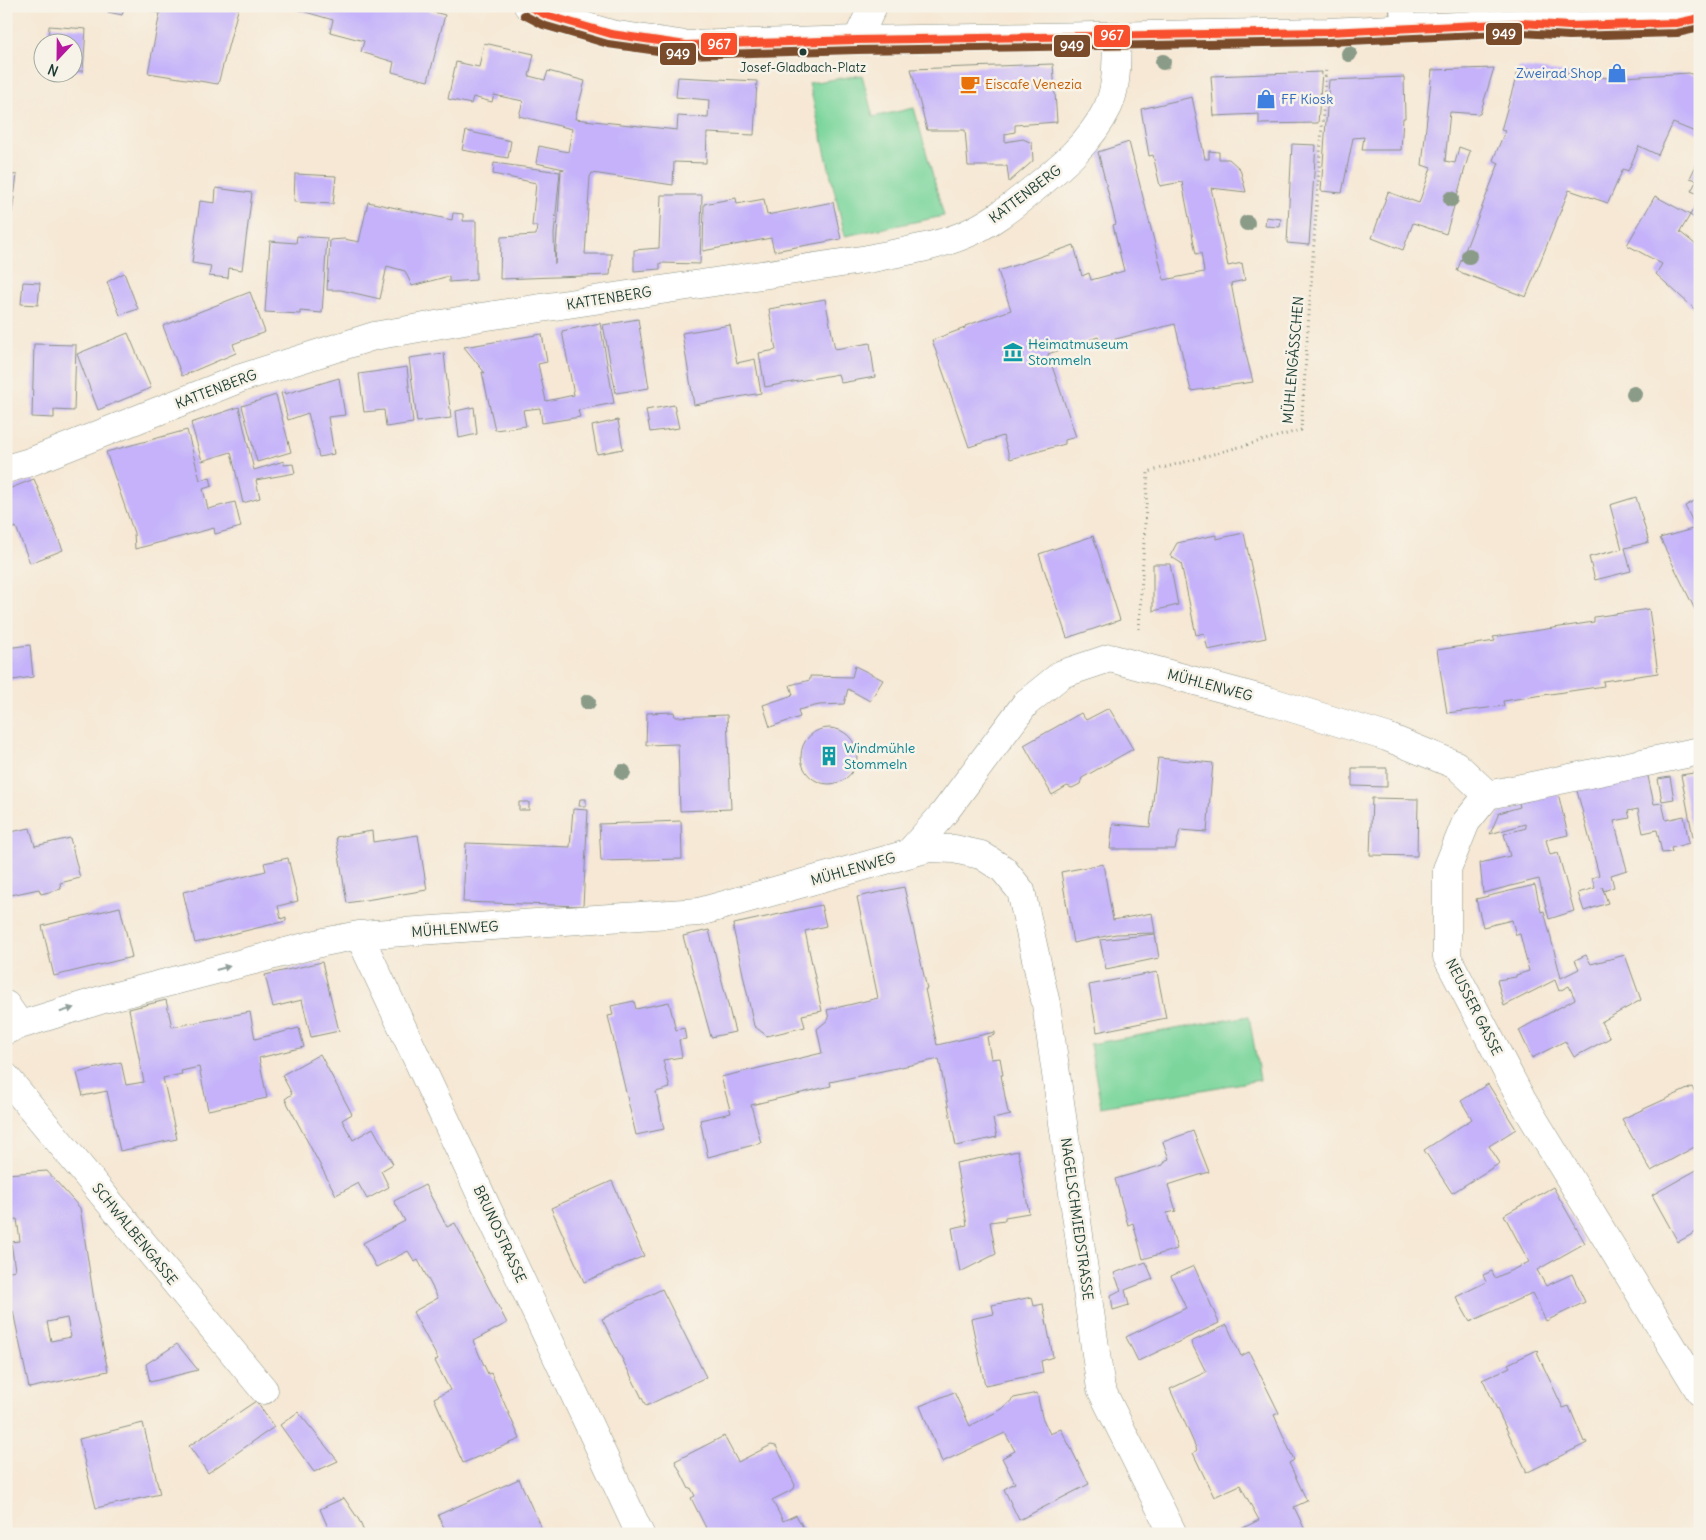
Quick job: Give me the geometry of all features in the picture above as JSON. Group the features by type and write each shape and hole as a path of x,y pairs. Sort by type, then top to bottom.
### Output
{"street":[{"path":"528,6 546,15 611,34 686,45 857,40 1328,32 1402,18 1522,15 1569,26 1677,23 1700,18"},
{"path":"857,40 874,6"},
{"name":"KATTENBERG","path":"6,469 30,462 240,378 374,336 481,317 868,259 964,235 998,217 1058,169 1086,142 1108,107 1116,80 1117,36"},
{"name":"MÜHLENWEG","path":"908,854 944,813 1026,703 1062,674 1110,658 1269,701 1387,737 1456,765 1488,795"},
{"path":"1488,795 1700,751"},
{"name":"NEUSSER GASSE","path":"1488,795 1466,822 1447,869 1447,957 1522,1100 1700,1392"},
{"name":"MÜHLENWEG","path":"11,1020 104,999 324,942 359,935 699,912 929,848 954,849 981,855 1003,869 1021,891"},
{"name":"NAGELSCHMIEDSTRASSE","path":"1021,891 1046,1004 1101,1389 1173,1534"},
{"name":"BRUNOSTRASSE","path":"359,935 640,1534"},
{"name":"SCHWALBENGASSE","path":"6,1077 264,1390"}],"path":[{"name":"MÜHLENGÄSSCHEN","path":"1138,666 1148,472 1301,430 1328,32"}],"green space":[{"path":"862,75 873,117 914,108 944,216 845,236 809,83"},
{"path":"1249,1016 1260,1080 1101,1107 1090,1044"}],"building":[{"path":"110,6 125,6 122,15 108,12"},
{"path":"135,6 239,6 218,84 148,73 160,13"},
{"path":"285,6 411,6 445,15 428,81 392,72 394,62 361,52 364,41 330,32 333,20"},
{"path":"49,26 86,29 83,71 82,32 49,32"},
{"path":"484,43 534,54 529,76 545,80 548,71 585,81 575,119 677,130 678,116 708,118 709,100 676,97 678,77 757,81 754,135 707,133 706,163 674,162 673,185 592,173 590,177 585,254 612,254 610,275 500,279 501,237 536,235 537,226 532,226 536,183 493,174 494,163 560,172 554,234 555,264 561,169 564,169 536,163 539,146 568,152 572,129 519,116 523,101 494,95 492,102 473,97 471,104 448,99 456,62 479,67"},
{"path":"1053,64 1057,122 1015,125 1015,132 1005,134 1005,142 1023,139 1032,143 1033,161 1009,182 1007,166 968,166 965,130 927,130 911,69"},
{"path":"1519,67 1608,78 1689,73 1700,78 1700,134 1673,123 1658,155 1639,146 1628,171 1623,169 1608,203 1569,190 1526,297 1457,271 1499,163 1493,160 1505,131 1501,130"},
{"path":"1494,68 1480,114 1450,112 1445,161 1455,163 1459,147 1470,151 1446,234 1413,223 1403,250 1372,238 1388,192 1419,203 1431,168 1422,165 1432,70"},
{"path":"1322,72 1318,123 1259,124 1259,114 1214,116 1211,76"},
{"path":"1404,77 1405,118 1403,118 1401,150 1362,150 1364,137 1353,138 1342,193 1321,191 1329,80"},
{"path":"1192,97 1205,159 1209,159 1209,151 1219,152 1219,159 1229,159 1240,169 1246,192 1211,188 1228,266 1242,263 1245,280 1231,283 1240,331 1253,382 1191,391 1175,324 1100,343 1098,337 1048,354 1076,437 1065,440 1065,444 1010,459 1003,436 969,447 932,340 1011,310 998,271 1074,245 1082,276 1089,273 1091,280 1124,271 1113,225 1116,224 1098,152 1129,142 1164,280 1204,272 1201,253 1196,254 1182,182 1160,186 1153,155 1149,156 1141,109"},
{"path":"466,131 511,141 508,158 462,150"},
{"path":"1292,144 1316,145 1309,245 1287,243"},
{"path":"1700,157 1699,194 1691,191 1697,180 1690,178"},
{"path":"6,174 17,175 12,213 6,212"},
{"path":"295,174 336,176 333,204 294,202"},
{"path":"216,188 252,193 242,270 229,268 228,278 209,276 211,266 192,263 200,201 215,203"},
{"path":"661,195 702,195 700,264 660,263 660,269 634,271 634,250 659,248"},
{"path":"1655,196 1690,215 1680,232 1700,248 1700,314 1656,274 1662,264 1627,245"},
{"path":"736,198 737,204 764,199 767,215 833,202 841,239 774,251 771,238 703,251 704,204"},
{"path":"1700,198 1700,222 1690,215"},
{"path":"368,202 452,220 453,213 463,214 463,221 476,221 476,280 449,282 449,276 412,286 405,271 387,266 380,299 341,290 327,290 330,240 344,239 359,242"},
{"path":"1266,217 1281,219 1280,227 1265,226"},
{"path":"297,236 327,238 322,313 300,311 300,314 265,312 270,241 296,243"},
{"path":"124,273 138,309 120,315 107,282"},
{"path":"23,282 40,283 38,305 21,304"},
{"path":"250,292 265,332 233,344 236,353 182,376 163,326"},
{"path":"825,299 835,349 870,343 875,377 841,383 838,374 765,387 759,353 776,350 769,309"},
{"path":"638,319 649,388 616,393 603,325"},
{"path":"600,323 614,403 578,410 580,417 542,423 540,408 523,410 526,426 495,430 482,372 485,373 464,347 542,334 547,362 538,364 546,401 574,395 562,331"},
{"path":"730,325 737,363 755,359 761,393 694,405 682,333"},
{"path":"128,333 151,388 98,410 77,354"},
{"path":"34,344 76,345 74,411 54,410 54,418 32,417"},
{"path":"444,353 451,418 417,422 409,358"},
{"path":"407,367 413,423 386,427 384,410 364,412 359,374"},
{"path":"339,378 345,415 328,417 334,454 319,457 308,413 288,420 281,393 285,392 285,394"},
{"path":"276,395 291,452 257,462 242,406"},
{"path":"674,405 679,428 650,432 646,410"},
{"path":"239,407 254,470 284,461 284,465 293,464 295,473 256,480 260,498 243,503 231,452 202,461 191,423"},
{"path":"474,407 477,434 459,438 456,411"},
{"path":"618,420 623,449 597,454 592,426"},
{"path":"187,430 200,480 210,477 212,486 203,489 208,509 235,502 241,527 215,534 214,528 135,549 134,533 106,452"},
{"path":"34,479 63,550 30,563 16,527 6,531 6,490"},
{"path":"1636,497 1649,542 1625,548 1631,571 1595,580 1589,557 1622,549 1610,505"},
{"path":"1700,498 1700,528 1697,529 1700,534 1700,620 1660,538 1696,528 1685,506"},
{"path":"1244,533 1266,638 1208,650 1204,633 1196,635 1181,563 1170,556 1177,543 1216,535 1216,539"},
{"path":"1093,536 1120,620 1067,638 1039,554"},
{"path":"1153,564 1170,564 1178,605 1153,611"},
{"path":"1649,609 1658,673 1603,681 1604,686 1503,701 1504,706 1447,713 1437,650 1495,641 1493,637 1594,622 1594,617"},
{"path":"30,645 33,677 6,681 6,648"},
{"path":"855,666 883,680 870,701 848,689 844,704 819,705 798,710 800,717 770,727 763,705 793,695 790,685 810,680 810,676 852,677"},
{"path":"1109,708 1133,749 1082,778 1080,784 1072,788 1067,786 1052,795 1024,745 1081,713 1086,720"},
{"path":"674,712 675,717 727,715 731,809 680,811 678,744 646,745 647,713"},
{"name":"Windmühle Stommeln","path":"824,728 834,728 849,736 855,745 857,756 855,767 849,776 834,784 824,784 813,779 806,772 801,761 801,751 806,740 813,733"},
{"path":"1158,758 1213,763 1207,832 1180,830 1175,849 1110,849 1113,824 1150,827"},
{"path":"1352,768 1387,768 1387,787 1352,786"},
{"path":"1647,772 1654,804 1662,803 1666,820 1684,816 1689,843 1671,848 1672,852 1662,853 1657,830 1643,833 1638,809 1628,811 1630,818 1614,821 1627,870 1611,875 1614,887 1604,891 1602,887 1608,903 1584,911 1578,893 1595,888 1592,878 1599,875 1576,787"},
{"path":"1700,772 1700,835 1693,837 1681,775"},
{"path":"1670,777 1674,799 1662,801 1658,779"},
{"path":"1558,793 1568,835 1546,840 1550,855 1558,853 1574,911 1549,919 1539,879 1483,893 1480,863 1510,856 1504,834 1526,828 1525,824 1490,834 1499,813 1520,807 1519,803"},
{"path":"1372,798 1418,799 1417,856 1370,855"},
{"path":"580,799 586,799 586,806 579,806"},
{"path":"519,802 529,802 529,810 519,810"},
{"path":"573,809 588,810 583,906 463,902 466,843 570,847"},
{"path":"681,821 682,859 601,861 599,824"},
{"path":"30,828 35,846 70,838 80,878 60,883 61,889 41,894 39,889 6,896 6,833"},
{"path":"372,831 373,842 418,835 427,890 347,903 336,837"},
{"path":"288,858 298,901 278,906 281,919 286,917 286,921 195,943 183,892 266,871 264,863"},
{"path":"1103,864 1113,920 1152,913 1155,933 1116,934 1073,943 1061,872"},
{"path":"1535,885 1541,912 1544,911 1561,978 1579,969 1575,960 1586,955 1591,964 1625,955 1641,1000 1601,1022 1610,1038 1574,1057 1565,1041 1532,1058 1519,1030 1575,999 1569,986 1559,991 1555,980 1504,1006 1497,980 1516,977 1516,975 1529,971 1520,934 1516,935 1512,920 1483,927 1476,899"},
{"path":"904,887 927,989 925,989 937,1045 995,1032 995,1035 987,1037 991,1059 1000,1058 1008,1113 1011,1115 993,1119 997,1137 956,1146 939,1059 830,1082 831,1086 751,1105 761,1143 708,1157 700,1120 731,1113 721,1077 822,1053 817,1029 829,1019 827,1010 878,998 857,897"},
{"path":"821,905 826,926 805,931 822,1011 802,1015 805,1027 767,1036 754,1026 733,927 734,924"},
{"path":"120,907 132,957 54,976 42,926"},
{"path":"709,930 735,1032 711,1037 683,936"},
{"path":"1155,934 1159,958 1106,969 1100,940"},
{"path":"322,962 339,1031 311,1037 302,1000 273,1007 265,975"},
{"path":"1157,972 1166,1018 1097,1032 1089,985"},
{"path":"166,1000 172,1027 250,1012 255,1039 299,1028 304,1047 259,1058 267,1098 208,1110 199,1067 181,1071 182,1074 163,1078 177,1139 120,1151 107,1091 83,1096 77,1073 121,1062 126,1085 144,1082 129,1009"},
{"path":"634,1001 636,1009 669,1002 676,1030 684,1028 686,1039 679,1040 682,1057 663,1060 670,1088 656,1092 664,1129 636,1135 608,1016 613,1015 611,1006"},
{"path":"320,1054 352,1114 342,1120 353,1140 373,1128 393,1164 381,1171 389,1187 367,1199 358,1183 336,1195 285,1099 292,1094 282,1075"},
{"path":"1488,1084 1516,1129 1489,1146 1500,1163 1452,1193 1424,1150 1472,1119 1461,1101"},
{"path":"1692,1087 1700,1101 1700,1144 1651,1171 1622,1119"},
{"path":"1193,1131 1209,1172 1168,1185 1176,1211 1167,1213 1177,1249 1143,1259 1133,1223 1128,1225 1115,1179 1163,1165 1169,1159 1163,1142"},
{"path":"1018,1151 1029,1213 990,1222 996,1254 960,1272 952,1228 967,1225 956,1163"},
{"path":"1700,1168 1700,1238 1696,1232 1678,1242 1652,1195"},
{"path":"47,1171 80,1208 96,1313 108,1371 29,1388 13,1311 6,1313 6,1291 9,1290 6,1272 15,1270 11,1242 20,1241 17,1219 6,1220 6,1174","holes":["67,1318 71,1337 51,1341 47,1322"]},
{"path":"612,1181 644,1256 584,1282 551,1208"},
{"path":"425,1185 447,1227 455,1223 507,1323 473,1341 488,1374 491,1373 520,1439 463,1463 434,1398 450,1390 435,1361 438,1359 413,1312 438,1298 418,1260 415,1262 408,1251 376,1267 363,1243 405,1221 394,1201"},
{"path":"1553,1187 1585,1243 1537,1270 1546,1286 1572,1274 1585,1302 1546,1321 1532,1293 1470,1322 1456,1297 1486,1282 1483,1275 1492,1271 1495,1278 1529,1262 1504,1215"},
{"path":"1146,1262 1153,1279 1125,1290 1129,1305 1113,1310 1111,1295 1121,1290 1114,1273"},
{"path":"1194,1266 1219,1323 1138,1361 1126,1337 1186,1308 1171,1276"},
{"path":"662,1289 706,1377 646,1406 602,1319"},
{"path":"1032,1297 1034,1306 1043,1304 1053,1357 1041,1361 1043,1373 985,1385 971,1319 994,1314 992,1305"},
{"path":"1227,1325 1241,1356 1249,1352 1279,1413 1274,1415 1294,1460 1289,1463 1307,1501 1294,1507 1307,1534 1231,1534 1259,1520 1240,1485 1214,1497 1193,1453 1197,1450 1170,1389 1206,1372 1191,1342"},
{"path":"177,1344 198,1370 150,1382 146,1364"},
{"path":"1537,1350 1563,1408 1569,1406 1584,1442 1586,1441 1587,1443 1526,1473 1482,1380 1510,1367 1508,1364"},
{"path":"954,1392 970,1426 1002,1409 1014,1398 1037,1393 1042,1417 1050,1434 1061,1429 1089,1484 1019,1520 1004,1489 1015,1483 1002,1458 1015,1451 1005,1433 942,1462 920,1406"},
{"path":"256,1401 274,1427 208,1473 189,1446"},
{"path":"298,1412 338,1461 314,1472 280,1425"},
{"path":"143,1423 160,1494 96,1508 79,1439"},
{"path":"724,1436 738,1462 771,1445 776,1446 795,1485 794,1489 772,1500 783,1521 796,1515 807,1534 709,1534 691,1498 695,1496 691,1488 689,1489 675,1461"},
{"path":"519,1479 542,1530 534,1534 447,1534 438,1515"},
{"path":"344,1498 359,1520 365,1534 327,1534 330,1532 320,1509"}],"transit line":[{"name":"967","path":"528,6 546,15 611,34 686,45 857,40 1328,32 1522,23 1569,26 1677,23 1700,18"},
{"name":"949","path":"524,15 543,25 608,44 686,55 857,50 1328,42 1522,33 1569,36 1677,33 1700,28"}],"place":[{"name":"Josef-Gladbach-Platz","path":"803,52"},
{"name":"Zweirad Shop","path":"1617,73"},
{"name":"Eiscafe Venezia","path":"970,84"},
{"name":"FF Kiosk","path":"1266,99"},
{"name":"Heimatmuseum Stommeln","path":"1013,352"},
{"name":"Windmühle Stommeln","path":"829,756"}]}
